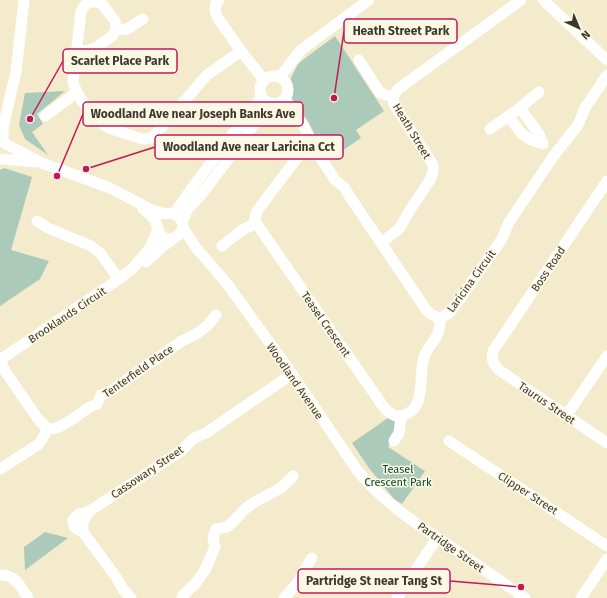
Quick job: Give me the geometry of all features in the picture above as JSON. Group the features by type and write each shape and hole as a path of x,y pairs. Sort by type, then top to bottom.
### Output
{"street":[{"path":"0,156 4,150 2,140 3,127 16,72 24,0"},
{"path":"76,52 91,50 97,47 112,36 116,30 115,21 102,4 92,0 85,5 81,11 76,52 73,82 76,93 99,122 108,127 144,140 151,138 156,134 207,75 241,51"},
{"path":"280,77 301,50 369,0"},
{"name":"Heath Street","path":"381,243 400,228 408,212 430,180 433,172 433,165 394,104 393,97 398,89 521,0"},
{"path":"543,0 607,60"},
{"path":"216,1 215,10 217,17 264,80"},
{"path":"116,30 127,29 142,19"},
{"name":"Heath Street","path":"359,60 380,93 393,97"},
{"name":"Laricina Circuit","path":"284,100 304,127 313,146 335,180 344,187 427,311 434,317 440,318 447,315 452,310 502,239 509,222 555,154 578,125 585,108 607,75"},
{"path":"273,76 280,77 286,83 288,88 287,96 284,100 277,104 266,101 260,93 261,83 264,80 273,76"},
{"path":"490,129 502,120 509,117 539,92"},
{"path":"45,116 76,93"},
{"path":"0,113 9,101"},
{"path":"173,239 180,235 176,219 192,188 248,113 266,101"},
{"path":"520,108 539,134 543,144"},
{"path":"509,117 522,134 531,140 543,144 555,154"},
{"name":"Woodland Avenue","path":"2,140 42,163 110,188 152,210 176,219 196,249 228,286 292,374 357,470 376,492 397,510"},
{"path":"222,246 242,230 256,223 255,218 257,211 297,158 313,146"},
{"name":"Woodland Avenue","path":"0,159 42,163"},
{"name":"Boss Road","path":"491,359 493,351 607,181"},
{"name":"Woodland Avenue","path":"134,200 155,220 157,229 163,237 183,242 196,249"},
{"path":"157,229 159,219 176,219"},
{"path":"37,220 48,228 91,246 100,253 118,279"},
{"name":"Teasel Crescent","path":"256,223 385,409 391,414 401,416"},
{"name":"Brooklands Circuit","path":"133,268 150,248 157,229"},
{"name":"Brooklands Circuit","path":"0,360 133,268 146,262 173,239"},
{"name":"Tenterfield Place","path":"48,429 53,429 63,425 91,406 97,404 101,395 109,392 182,341 196,334 207,326 216,315"},
{"path":"394,441 399,433 401,416 409,414 415,408 419,400 424,359 439,331 440,318"},
{"path":"566,416 607,356"},
{"name":"Taurus Street","path":"491,359 499,370 607,443"},
{"path":"0,360 7,374 38,419 48,429 39,444 0,468"},
{"name":"Cassowary Street","path":"131,598 83,532 82,522 88,512 181,451 194,438 206,432 292,374"},
{"name":"Clipper Street","path":"449,441 607,546"},
{"path":"182,598 205,570 216,547 213,538 216,529 227,527 245,509 281,488 293,476"},
{"name":"Partridge Street","path":"397,510 525,598"},
{"path":"397,598 438,538"},
{"path":"284,598 297,584 312,558"},
{"path":"581,598 607,559"},
{"path":"0,571 3,569 11,570 16,573 15,580"},
{"path":"0,575 6,574 15,580 28,598"}],"green space":[{"path":"335,36 384,111 356,130 361,138 330,159 317,139 308,121 295,105 289,91 291,78 298,64"},
{"path":"65,91 37,114 43,124 32,132 48,155 25,139 19,125 25,93"},
{"path":"4,168 32,177 11,250 49,261 40,279 0,306 0,170"},
{"name":"Teasel Crescent Park","path":"388,418 400,423 397,432 388,447 425,471 402,504 394,499 369,468 352,443"},
{"path":"45,532 68,538 25,570 24,547"}],"place":[{"name":"Heath Street Park","path":"334,98"},
{"name":"Scarlet Place Park","path":"30,119"},
{"name":"Woodland Ave near Laricina Cct","path":"86,169"},
{"name":"Woodland Ave near Joseph Banks Ave","path":"57,176"},
{"name":"Partridge St near Tang St","path":"521,587"}]}
